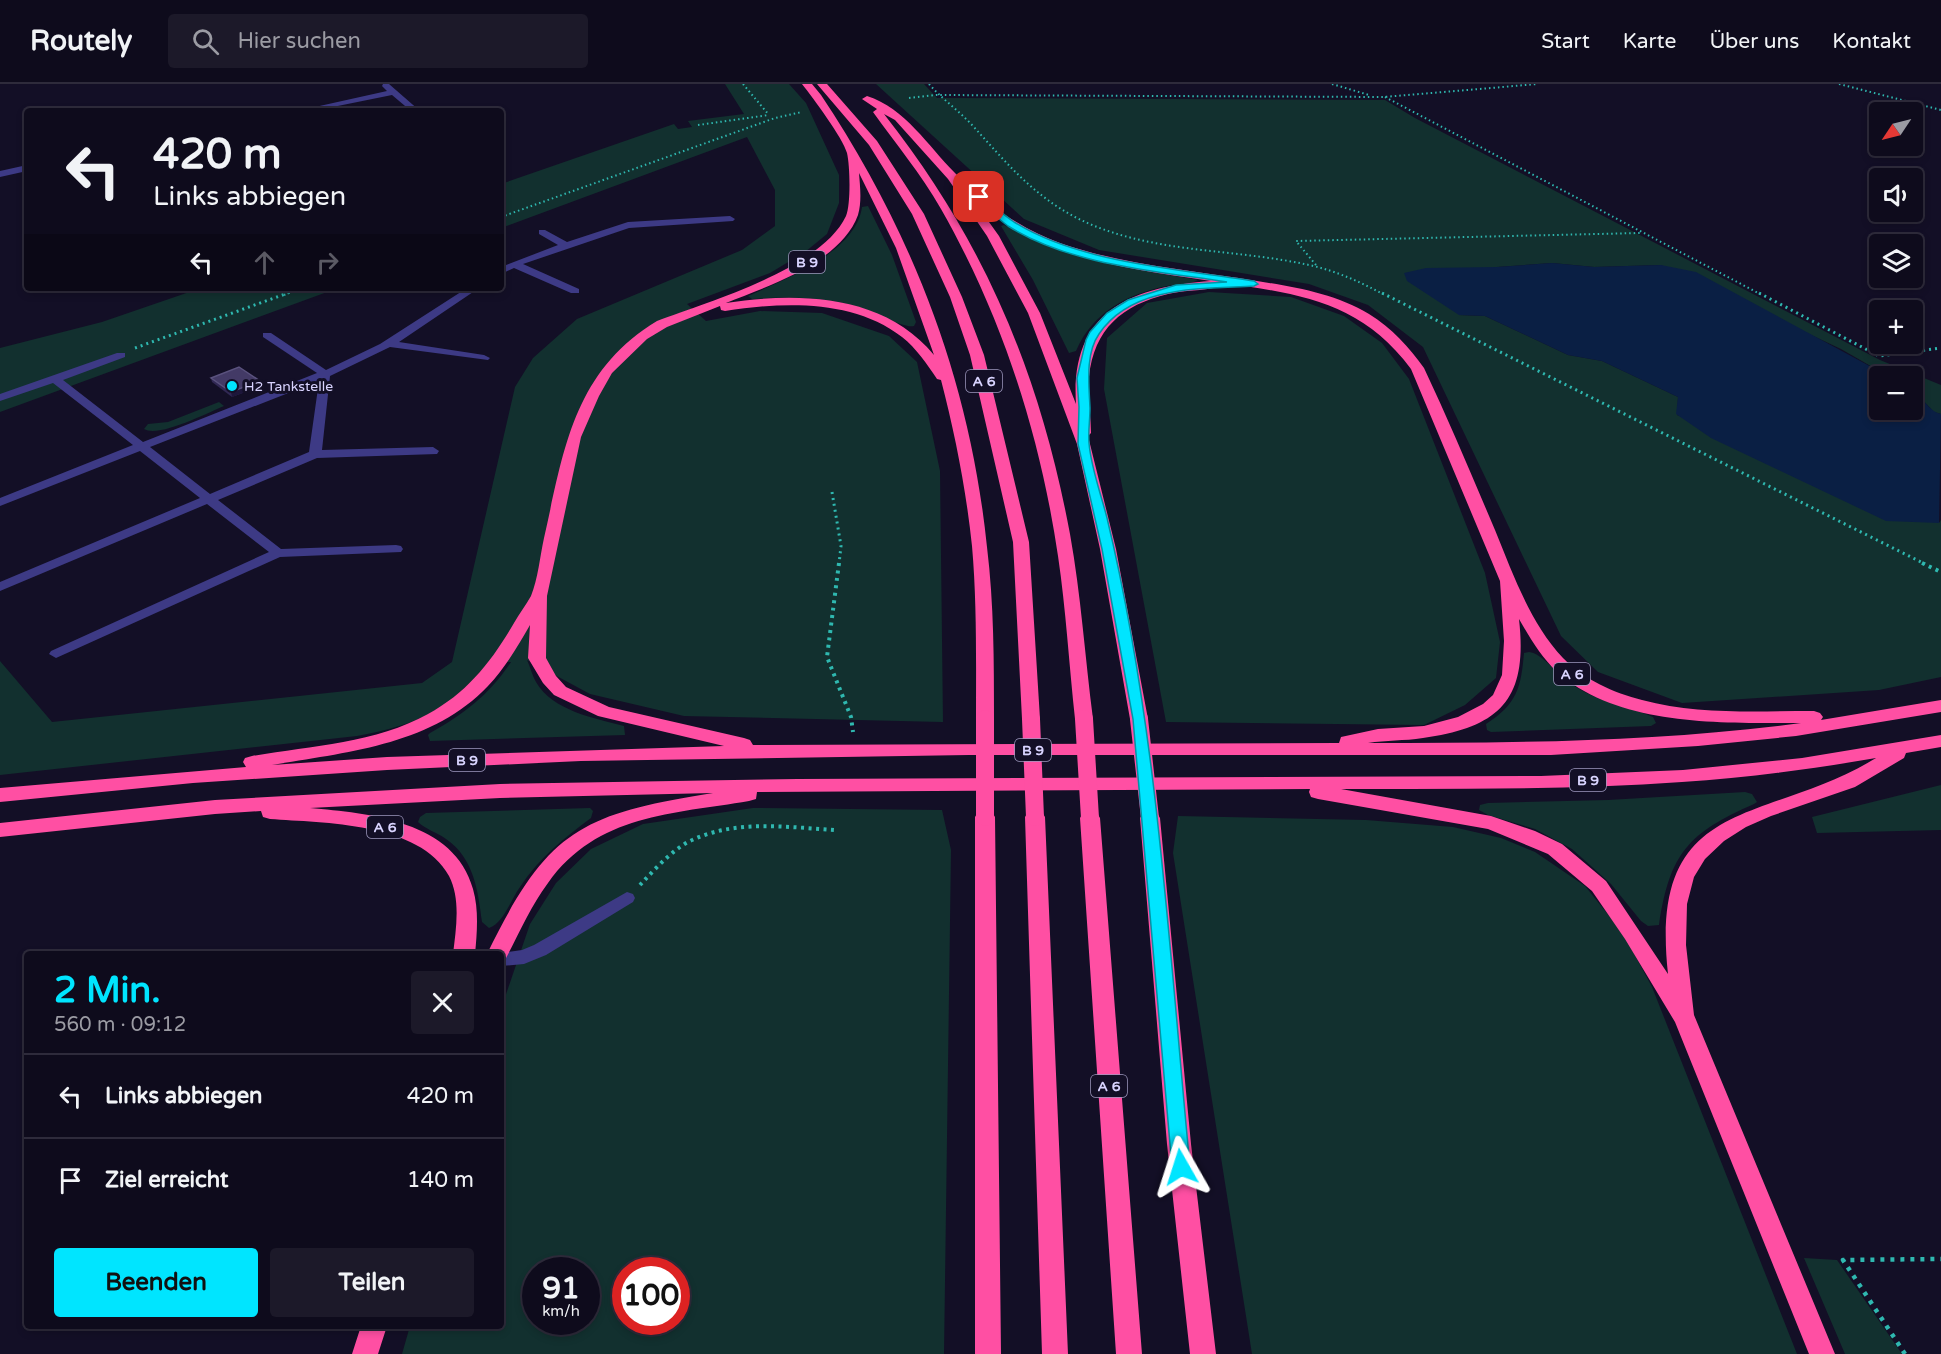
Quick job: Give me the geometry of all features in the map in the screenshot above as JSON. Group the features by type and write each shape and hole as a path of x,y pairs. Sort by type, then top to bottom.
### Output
{"highway":[{"path":"807,84 873,189 901,246 937,340 965,451 978,539 983,591 985,719 988,1354"},
{"name":"A 6","path":"822,84 873,143 918,214 956,297 977,355 1021,542 1031,719 1055,1354"},
{"name":"A 6","path":"952,177 899,118 867,99 925,171 958,225 977,263 1009,338 1031,402 1062,533 1083,719 1129,1354"},
{"name":"B 9","path":"691,314 794,270 835,240 852,215 855,198 852,154"},
{"path":"952,177 1010,223 1058,245 1130,265 1298,291 1349,308 1382,328 1407,352 1430,396 1507,579"},
{"path":"952,177 1015,272 1035,313 1084,444 1108,549 1139,719 1179,1144 1203,1354"},
{"path":"1084,444 1082,378 1091,340 1102,323 1131,302 1160,292 1196,286 1254,284"},
{"name":"A 6","path":"691,314 733,306 777,302 831,305 864,313 881,319 905,333 924,350 951,389"},
{"path":"691,314 662,324 642,336 606,371 592,396 574,437 539,596 537,658 549,679 560,691 604,712 770,750"},
{"name":"B 9","path":"1297,750 1387,734 1424,732 1454,725 1488,710 1507,690 1511,677 1514,652 1507,579"},
{"name":"A 6","path":"1507,579 1553,657 1570,673 1611,696 1657,709 1736,717 1890,716"},
{"name":"B 9","path":"166,778 349,746 426,724 454,708 482,683 495,667 539,596"},
{"name":"B 9","path":"0,795 166,778 385,762 770,750 1551,749 1674,742 1890,716 1941,706"},
{"name":"B 9","path":"0,830 215,807 500,790 798,785 1541,782 1683,776 1802,764 1941,741"},
{"name":"B 9","path":"1685,1019 1675,930 1677,901 1689,867 1702,848 1737,823 1762,811 1844,784 1909,747"},
{"path":"1265,784 1491,823 1528,836 1555,849 1599,886 1632,933 1685,1019 1822,1354"},
{"name":"B 9","path":"499,951 517,914 550,865 589,832 625,817 798,785"},
{"name":"A 6","path":"215,807 356,820 417,836 436,848 457,871 464,888 467,927 464,951"},
{"path":"365,1354 373,1329"}],"street":[{"path":"384,84 412,108"},
{"path":"316,108 393,92"},
{"path":"0,174 24,169"},
{"path":"504,269 566,245 628,225 730,219"},
{"path":"542,232 566,245"},
{"path":"514,264 575,291"},
{"path":"0,502 354,363 392,344 470,291"},
{"path":"267,334 325,374"},
{"path":"392,344 484,358"},
{"path":"0,399 121,355"},
{"path":"315,454 325,374"},
{"path":"55,379 278,553"},
{"path":"0,587 315,454 433,451"},
{"path":"56,654 278,553 396,549"},
{"path":"504,959 524,957 540,950 627,898"}],"path":[{"path":"743,84 769,115 775,118"},
{"path":"929,84 936,95 969,122 1004,162 1044,199 1096,226 1139,240 1316,265 1346,275 1941,572"},
{"path":"1332,84 1376,96"},
{"path":"909,98 936,95 1384,97 1538,84"},
{"path":"1839,84 1941,110"},
{"path":"1384,97 1878,356 1941,348"},
{"path":"504,216 775,118 802,112"},
{"path":"698,125 769,115"},
{"path":"1316,265 1296,241 1643,233"},
{"path":"121,355 294,291"},
{"path":"832,492 841,546 827,657 851,717 855,750"},
{"path":"627,898 653,871 688,843 722,830 754,826 834,830"},
{"path":"1905,1354 1843,1260 1941,1259"}],"green space":[{"path":"725,84 789,84 806,103 839,175 839,203 827,234 805,252 770,273 687,304 706,321 760,311 822,313 889,336 917,362 940,471 943,722 684,716 590,694 527,660 536,682 553,700 575,712 624,726 625,735 430,741 428,735 430,733 475,703 503,674 511,662 489,662 460,693 431,713 379,731 357,736 0,775 0,661 52,722 422,683 452,662 515,387 533,358 577,319 742,250 775,226 775,190 747,137 504,227 504,183 674,124 678,129 692,127 688,121 744,114"},
{"path":"876,84 924,84 937,98 1385,100 1415,118 1895,366 1871,366 1841,349 1661,265 1594,267 1552,263 1497,267 1459,315 1485,316 1568,355 1602,361 1678,397 1677,415 1939,523 1941,520 1941,677 1879,690 1682,703 1598,672 1561,636 1423,347 1368,305 1309,284 1099,250 1024,219"},
{"path":"868,206 892,255 916,322 914,326 903,325 864,309 832,301 792,298 752,299 748,296 798,273 833,251 847,238 857,223 862,207"},
{"path":"1004,225 1074,255 1124,267 1198,280 1152,289 1125,300 1102,315 1083,337 1076,351 1069,353 1033,280 1001,226"},
{"path":"192,291 330,291 0,412 0,348 102,322"},
{"path":"1209,292 1291,297 1344,316 1382,343 1409,379 1485,573 1500,642 1496,678 1465,705 1424,725 1166,722 1104,389 1107,338 1147,303"},
{"path":"1923,378 1941,385 1941,414 1934,412 1923,400"},
{"path":"219,402 224,406 183,424 160,430 144,429 148,424 168,422"},
{"path":"1529,652 1539,656 1580,689 1600,699 1653,717 1656,723 1651,726 1491,732 1487,730 1486,724 1505,709 1516,694 1524,653"},
{"path":"1941,785 1941,830 1817,833 1812,817"},
{"path":"1745,792 1752,794 1757,802 1713,825 1686,848 1669,880 1659,925 1648,926 1641,921 1611,884 1572,849 1535,829 1488,815 1479,810 1480,805 1488,803 1608,800"},
{"path":"590,808 593,811 591,818 544,858 527,877 503,916 489,928 482,922 473,876 463,856 446,839 418,822 420,817 426,813"},
{"path":"753,808 942,810 951,850 944,1354 402,1354 409,1329 504,1329 504,1000 530,924 556,883 591,849 643,824"},
{"path":"1178,816 1366,820 1453,827 1501,838 1535,852 1585,886 1623,933 1652,987 1797,1354 1252,1354 1173,853"},
{"path":"1804,1258 1837,1260 1902,1354 1845,1354"}],"water":[{"path":"1552,263 1594,267 1661,265 1696,272 1870,366 1869,420 1923,420 1923,400 1929,407 1941,414 1939,523 1886,521 1711,438 1676,414 1678,397 1602,361 1568,355 1485,316 1459,315 1407,281 1404,273 1426,268 1497,267"}],"building":[{"path":"239,367 260,381 231,392 211,378"}],"place":[{"name":"H2 Tankstelle","path":"232,386"}],"route":[{"path":"979,197 1010,223 1034,236 1082,254 1130,265 1254,284 1176,288 1144,297 1120,308 1095,332 1084,363 1082,378 1084,444 1108,549 1139,719 1181,1167"}]}
